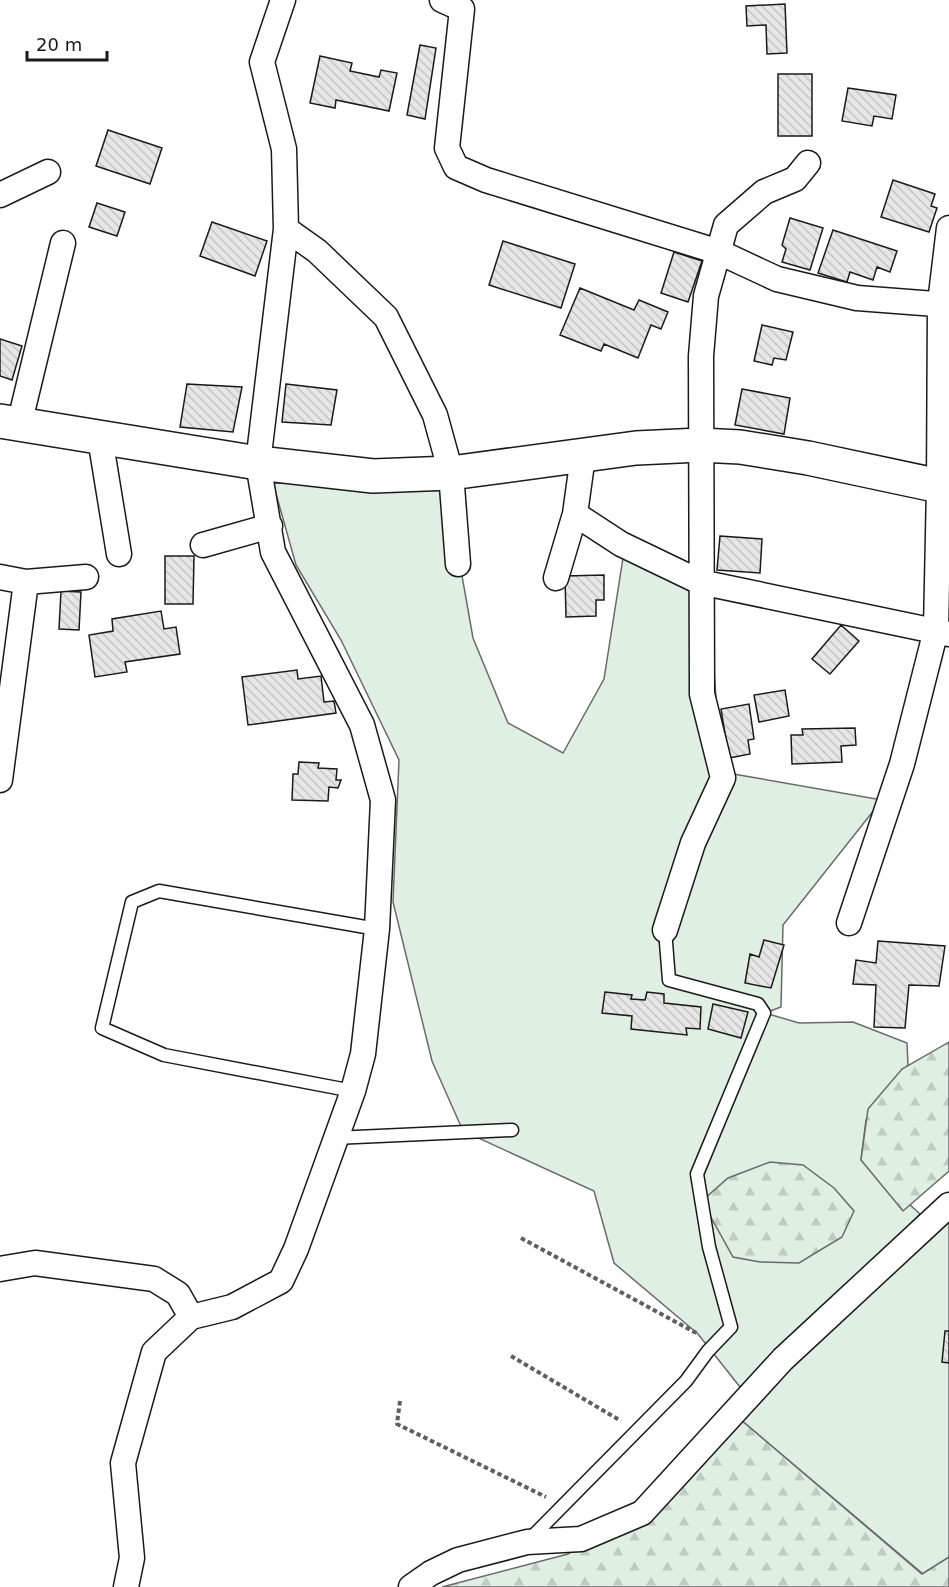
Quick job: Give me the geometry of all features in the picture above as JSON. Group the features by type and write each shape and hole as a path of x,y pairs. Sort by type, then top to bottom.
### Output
{"street":[{"path":"126,1587 132,1558 123,1463 154,1352 191,1317 232,1307 281,1281 296,1249 334,1138 353,1092 363,1054 377,929 382,800 380,789 362,725 273,552 258,463 286,229 284,149 262,62 283,0"},
{"path":"442,0 462,9 447,148 456,167 486,180 719,252 777,279 857,298 944,304"},
{"path":"665,930 693,843 723,778 702,694 700,445 701,356 706,296 726,225 764,192 795,179 808,163"},
{"path":"0,195 48,172"},
{"path":"849,922 902,764 942,632 944,304 949,228"},
{"path":"286,229 317,251 386,317 435,415 452,473 458,564"},
{"path":"63,243 9,423 258,463 373,476 452,473 636,448 700,445 740,447 808,458 944,487"},
{"path":"99,438 119,554"},
{"path":"556,578 575,514 583,456"},
{"path":"575,514 621,544 700,582 942,632"},
{"path":"203,545 270,526"},
{"path":"0,577 26,582 87,577"},
{"path":"0,780 26,582"},
{"path":"411,1587 431,1573 458,1560 527,1542 581,1539 642,1513 783,1359 949,1205"},
{"path":"0,1269 35,1263 154,1279 178,1294 191,1317"}],"lane":[{"path":"353,1092 164,1055 102,1028 132,902 159,891 377,929"},
{"path":"527,1542 686,1381 715,1343 731,1327 709,1247 698,1174 764,1012 758,1005 669,980 665,930"},
{"path":"334,1138 512,1130"}],"path":[{"path":"521,1238 715,1343"},
{"path":"511,1356 637,1431"},
{"path":"400,1401 397,1424 563,1505"}],"green space":[{"path":"273,483 446,485 473,638 508,723 563,753 604,679 623,558 707,584 722,772 882,800 783,925 781,1007 765,1013 799,1023 853,1022 907,1043 908,1065 866,1120 861,1160 920,1214 748,1397 698,1334 614,1263 594,1191 463,1131 432,1061 393,902 399,760 341,640 296,565"},
{"path":"949,1042 949,1171 903,1211 861,1160 868,1109 902,1069"},
{"path":"770,1162 803,1165 834,1188 854,1211 842,1237 799,1263 760,1262 733,1257 702,1201 728,1178"},
{"path":"949,1206 949,1558 923,1574 741,1420"},
{"path":"741,1420 922,1574 949,1557 949,1587 442,1587 568,1554"}],"building":[{"path":"785,4 787,53 767,54 766,25 747,26 746,6"},
{"path":"420,45 436,48 425,119 407,115"},
{"path":"320,56 352,63 350,71 379,77 381,70 397,73 389,111 336,100 335,108 310,103"},
{"path":"778,74 812,74 812,136 778,136"},
{"path":"848,88 896,95 892,119 874,116 872,126 842,121"},
{"path":"108,130 162,148 150,184 96,166"},
{"path":"893,180 935,194 931,206 937,208 929,232 881,217"},
{"path":"97,203 125,212 117,236 89,227"},
{"path":"790,218 823,228 810,270 782,262 786,249 782,245"},
{"path":"212,222 267,241 255,276 200,256"},
{"path":"833,230 897,251 890,272 877,267 873,280 850,272 847,282 818,273"},
{"path":"503,241 575,264 561,308 489,285"},
{"path":"674,252 702,261 688,302 661,293"},
{"path":"580,288 634,310 639,300 668,312 661,329 651,325 638,358 604,344 601,351 560,335"},
{"path":"762,325 793,332 786,360 774,358 772,365 754,361"},
{"path":"0,339 22,346 12,380 0,376"},
{"path":"187,384 242,387 233,432 180,427"},
{"path":"286,384 337,390 331,425 282,422"},
{"path":"742,389 790,398 784,434 735,425"},
{"path":"720,536 762,539 760,573 717,570"},
{"path":"165,556 194,556 193,604 165,604"},
{"path":"604,575 604,600 596,600 596,616 566,617 565,576"},
{"path":"61,591 81,592 79,630 59,629"},
{"path":"161,611 164,629 176,627 180,654 125,662 127,672 95,677 89,635 113,631 112,619"},
{"path":"841,625 859,641 830,674 812,659"},
{"path":"297,670 298,679 321,676 324,702 334,701 336,713 248,725 242,677"},
{"path":"785,690 789,716 759,722 754,695"},
{"path":"749,704 754,739 748,740 750,754 729,758 721,709"},
{"path":"855,728 856,745 841,746 842,762 792,764 791,735 803,735 802,729"},
{"path":"299,762 319,763 318,768 337,769 336,780 341,780 338,788 329,787 328,801 292,800 293,774 298,774"},
{"path":"764,940 784,945 771,988 745,983 750,954 759,957"},
{"path":"878,941 945,946 939,986 909,985 905,1028 874,1027 876,985 853,984 856,960 876,963"},
{"path":"605,992 632,995 631,999 645,1000 647,992 664,994 664,1003 701,1007 700,1029 686,1028 687,1035 631,1029 632,1016 602,1013"},
{"path":"713,1004 748,1012 741,1038 708,1029"},
{"path":"945,1331 949,1331 949,1363 942,1362"}]}
